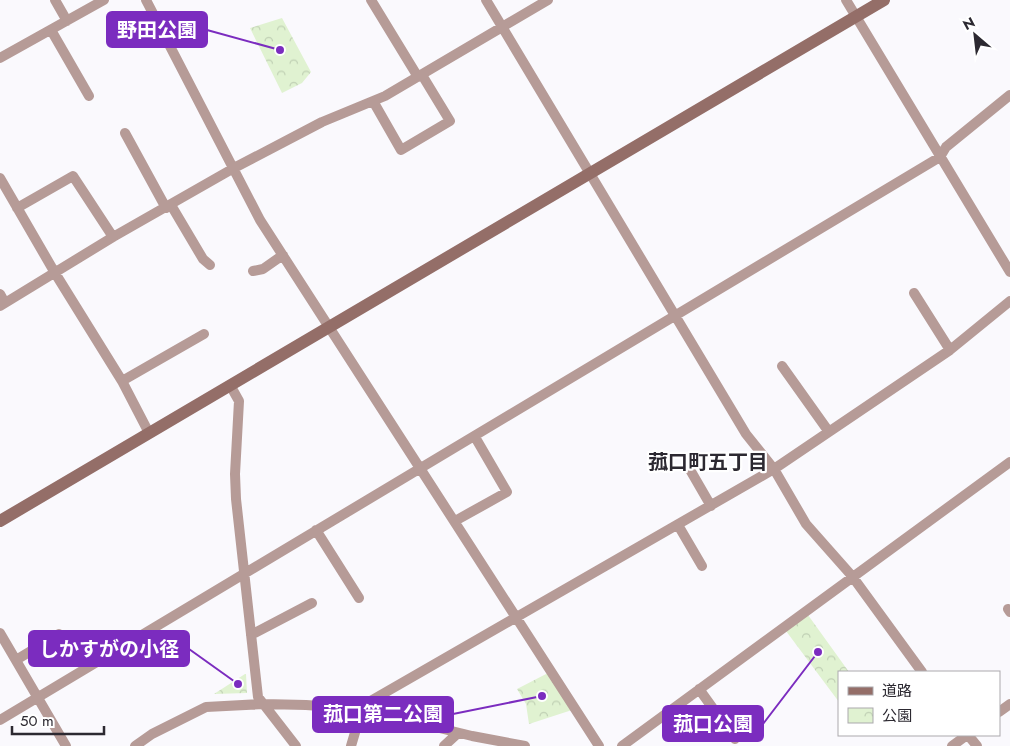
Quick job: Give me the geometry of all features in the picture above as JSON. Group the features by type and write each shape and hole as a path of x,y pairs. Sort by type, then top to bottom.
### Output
{"street":[{"path":"55,0 67,22"},
{"path":"0,58 104,0"},
{"path":"146,0 260,220 515,619 599,746"},
{"path":"370,0 450,121 401,150 373,102"},
{"path":"486,0 676,314 746,434 774,469 806,524 852,576 921,671"},
{"path":"2,301 55,273 113,237 234,168 322,122 373,102 548,0"},
{"path":"846,0 1010,272"},
{"path":"0,521 884,0"},
{"path":"51,30 89,96"},
{"path":"0,720 940,157 946,147 1010,95"},
{"path":"125,133 168,206 203,259 210,265"},
{"path":"17,208 73,176 113,237"},
{"path":"0,178 55,273 122,381 149,433"},
{"path":"253,271 264,269 283,255"},
{"path":"914,293 950,350"},
{"path":"351,746 362,710 367,704 774,469 950,350 1010,301"},
{"path":"122,381 204,334"},
{"path":"782,366 829,432"},
{"path":"230,385 239,401 235,474 258,697 296,746"},
{"path":"454,522 507,492 475,437"},
{"path":"622,746 1010,462"},
{"path":"689,468 711,506"},
{"path":"678,525 702,566"},
{"path":"316,530 359,598"},
{"path":"251,635 312,603"},
{"path":"0,633 66,746"},
{"path":"16,660 59,634"},
{"path":"699,689 735,739"},
{"path":"135,746 152,734 206,707 263,704 306,705 362,710 458,733 474,741 525,746"},
{"path":"444,746 458,733"},
{"path":"952,746 967,736"},
{"path":"969,736 977,746"}],"green space":[{"path":"282,18 311,72 302,83 282,93 250,28"},
{"path":"808,615 848,671 838,671 838,701 786,631"},
{"path":"548,673 572,710 529,724 526,704 517,689"},
{"path":"245,674 247,693 214,694"}],"place":[{"name":"野田公園","path":"280,50"},
{"name":"菰口公園","path":"818,652"},
{"name":"しかすがの小径","path":"238,684"},
{"name":"菰口第二公園","path":"542,696"}],"district":[{"name":"菰口町五丁目","path":"708,462"}]}
